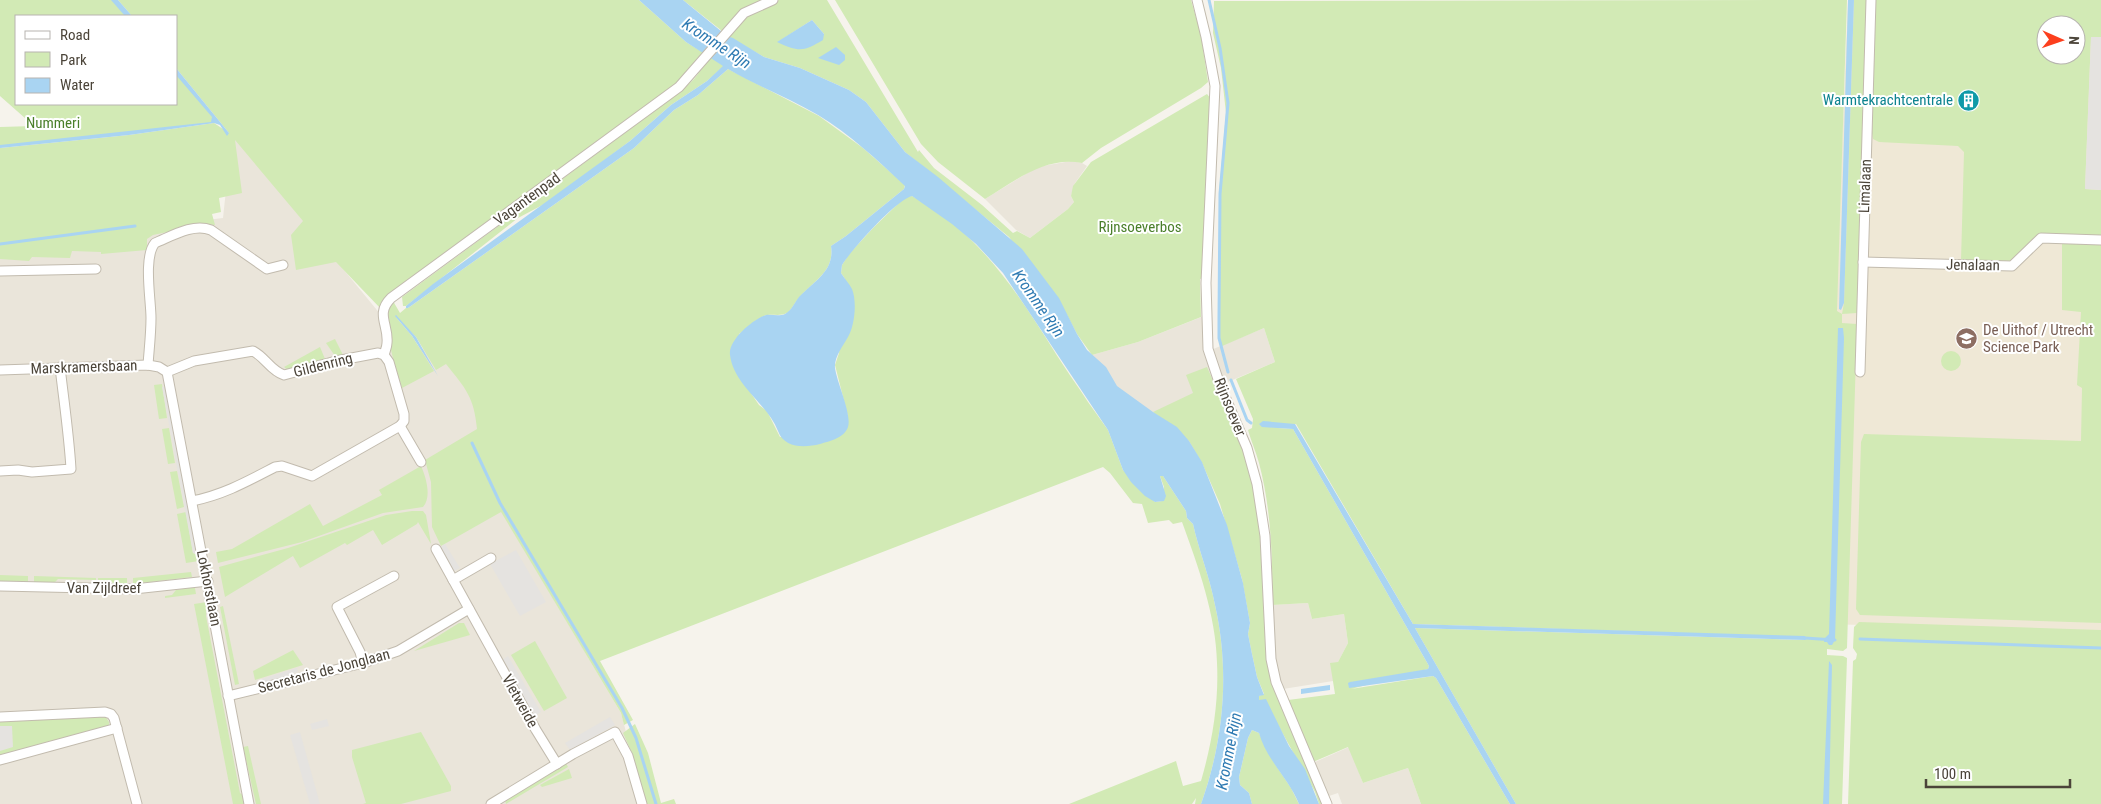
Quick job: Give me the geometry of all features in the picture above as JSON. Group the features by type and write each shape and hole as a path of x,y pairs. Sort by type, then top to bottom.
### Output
{"street":[{"name":"Vagantenpad","path":"384,355 388,342 383,313 386,303 391,298 672,93 706,58 744,13 774,0"},
{"name":"Rijnsoever","path":"1196,0 1206,38 1215,86 1206,284 1208,348 1220,385 1247,448 1257,484 1265,536 1271,658 1276,682 1327,804"},
{"name":"Limalaan","path":"1860,372 1871,0"},
{"path":"148,365 151,319 149,285 151,248 155,243 195,228 203,227 211,230 267,269 283,266"},
{"name":"Jenalaan","path":"1863,262 2012,266 2041,238 2101,240"},
{"path":"0,271 96,269"},
{"name":"Gildenring","path":"168,372 194,361 253,351 261,355 277,373 284,375 336,361 378,353 384,355"},
{"path":"192,501 235,488 275,466 282,466 312,476 400,426 404,421 404,414 389,362 384,355"},
{"name":"Marskramersbaan","path":"0,370 148,365 168,372"},
{"path":"0,471 18,470 32,472 71,469 60,368"},
{"name":"Lokhorstlaan","path":"168,372 249,804"},
{"path":"400,426 421,462"},
{"name":"Vletweide","path":"436,548 557,764"},
{"path":"453,580 491,558"},
{"path":"362,663 360,652 337,607 394,576"},
{"name":"Van Zijldreef","path":"0,586 134,589 208,581"},
{"name":"Secretaris de Jonglaan","path":"228,696 362,663 398,650 470,609"},
{"path":"0,717 105,712 111,714 117,728 137,804"},
{"path":"0,760 117,728"},
{"path":"491,804 615,732 628,756 642,804"}],"shaded area":[{"name":"De Uithof / Utrecht Science Park","path":"1848,0 2101,0 2101,631 1822,624"},
{"path":"2091,37 2101,37 2101,190 2085,189"},
{"path":"232,134 395,332 446,363 470,393 476,408 478,430 460,442 621,713 645,804 0,804 0,245 223,218"},
{"path":"1071,161 1087,166 1075,183 1071,196 1074,202 1068,209 1030,238 1016,230 985,199 1037,167"},
{"path":"1204,316 1205,348 1245,451 1201,463 1126,398 1092,355 1138,342"},
{"path":"1264,328 1275,362 1223,384 1211,350"},
{"path":"166,386 198,555 193,553 162,387"},
{"path":"445,544 460,568 454,571 440,547"},
{"path":"516,550 546,602 520,616 490,564"},
{"path":"1308,603 1312,619 1344,614 1348,643 1338,662 1333,681 1283,689 1275,667 1270,605"},
{"path":"508,656 541,712 535,716 502,660"},
{"path":"297,668 298,672 260,684 259,680"},
{"path":"610,717 615,725 570,750 565,743"},
{"path":"327,719 329,726 312,730 310,724"},
{"path":"0,726 12,726 13,747 0,751"},
{"path":"300,732 320,804 310,804 290,735"},
{"path":"1349,747 1363,783 1408,768 1421,804 1342,804 1338,793 1329,796 1315,762"}],"green space":[{"name":"Nummeri","path":"0,0 115,0 128,15 15,15 15,105 178,105 178,74 214,116 215,120 211,123 99,137 0,146 0,127 34,126 0,96"},
{"path":"118,0 639,0 686,42 704,53 681,81 381,309 336,262 296,270 291,235 303,221 235,140 242,193 219,198 221,212 212,214 215,225 206,224 153,235 147,239 147,250 101,254 101,252 72,251 70,258 32,257 29,261 0,259 0,148 129,135 214,123 229,133 178,70 178,15 131,15"},
{"path":"683,0 764,0 733,18 722,31"},
{"name":"Rijnsoeverbos","path":"779,0 827,0 918,152 919,150 934,168 982,205 1013,233 1017,231 1030,238 1068,209 1074,202 1071,196 1073,186 1091,162 1207,94 1211,99 1204,278 1200,279 1201,317 1138,342 1092,355 1077,334 1067,315 1009,237 905,152 866,102 849,90 800,68 764,57 727,36 745,16","holes":["812,20 824,34 778,42"]},
{"path":"835,0 1191,0 1201,35 1208,82 1101,148 1082,163 1055,163 1043,167 1019,178 985,199 938,162 921,144"},
{"path":"1847,0 1837,311 1842,314 1842,323 1857,324 1847,648 1843,651 1827,649 1827,655 1847,658 1842,804 1516,804 1415,628 1806,640 1805,637 1413,624 1296,424 1278,428 1293,429 1429,666 1428,669 1351,689 1433,676 1436,678 1510,804 1421,804 1408,768 1363,783 1348,747 1313,762 1288,700 1335,694 1330,663 1338,662 1348,643 1344,614 1312,619 1308,603 1272,605 1269,515 1259,463 1248,430 1252,428 1253,419 1236,379 1275,362 1264,328 1220,347 1219,193 1226,113 1221,68 1213,33 1214,1"},
{"path":"1854,0 1867,0 1857,313 1842,314 1844,303"},
{"path":"1876,0 2101,0 2101,37 2091,37 2085,189 2101,190 2101,236 2040,234 2011,262 1961,261 1964,152 1958,146 1879,142 1873,139"},
{"path":"711,57 724,66 707,81 671,105 630,141 550,201 518,218 406,306 403,306 402,297 679,93 694,79"},
{"path":"728,69 819,116 863,148 905,185 904,189 831,246 830,263 822,275 797,300 789,312 781,315 764,316 739,334 738,374 759,405 767,411 780,437 848,417 835,365 839,353 845,279 841,273 842,265 849,254 905,197 912,196 936,210 977,245 1027,308 1108,430 1123,470 1155,502 1162,501 1164,487 1160,476 1163,476 1186,511 1187,518 1193,524 1220,630 1223,680 1222,705 1215,755 1201,804 1195,804 1196,798 1192,804 1069,804 1176,761 1183,786 1201,781 1216,708 1216,645 1210,609 1200,573 1182,522 1173,524 1169,520 1148,523 1142,504 1133,503 1110,473 1103,467 600,661 633,720 624,725 621,713 501,512 441,546 432,527 431,482 425,460 477,429 476,418 468,394 446,364 436,370 416,337 395,316 412,336 434,371 402,388 388,336 389,304 393,301 400,313 408,308 634,148 674,110 698,95"},
{"path":"2062,243 2101,245 2101,623 1860,615 1856,609 1861,442 1864,434 2081,441 2082,388 2077,385 2081,312 2062,310"},
{"path":"335,339 343,355 335,356 326,343"},
{"path":"320,347 325,359 288,370 284,367"},
{"path":"1947,351 1955,351 1961,357 1961,365 1955,371 1947,371 1941,365 1941,357"},
{"path":"1207,367 1244,451 1251,473 1262,533 1268,654 1324,804 1319,804 1315,792 1278,725 1259,700 1259,696 1264,694 1257,677 1248,634 1250,623 1242,579 1220,504 1202,463 1189,441 1153,412 1193,393 1186,375"},
{"path":"162,384 167,418 159,419 154,385"},
{"path":"169,428 175,463 168,464 162,429"},
{"path":"421,466 428,493 423,507 383,513 302,542 218,563 216,552 232,549 310,504 323,526 382,495 379,490"},
{"path":"177,471 184,507 177,509 170,472"},
{"path":"423,511 426,515 431,544 418,522 382,545 373,530 300,568 293,556 225,597 219,567 288,548 386,515"},
{"path":"186,512 193,553 198,555 199,561 186,563 177,514"},
{"path":"191,572 192,577 133,584 133,578"},
{"path":"0,575 28,576 28,582 0,581"},
{"path":"34,576 96,578 96,580 58,579 55,582 34,582"},
{"path":"98,578 127,578 127,584 114,584 111,581 98,580"},
{"path":"195,588 196,594 165,598 165,596 172,595 176,590"},
{"path":"207,602 206,616 240,793 244,796 245,804 233,804 194,604"},
{"path":"223,606 239,684 235,685 220,607"},
{"path":"1859,622 2101,630 2101,804 1848,804 1853,661 1856,659 1857,654 1853,648 1854,627"},
{"path":"459,623 464,623 470,635 414,651"},
{"path":"535,641 567,698 544,711 511,655"},
{"path":"293,650 303,665 255,680 253,671"},
{"path":"105,716 109,726 0,756 0,722"},
{"path":"635,724 648,753 661,803 674,799 676,804 645,804 632,753 623,733"},
{"path":"1252,730 1259,733 1299,804 1252,804 1249,793 1240,785 1239,777 1248,738"},
{"path":"421,732 451,786 451,791 401,804 363,804 366,803 352,757 352,750"},
{"path":"248,746 261,804 256,804 243,747"},
{"path":"566,763 568,767 506,804 505,800"},
{"path":"569,769 572,778 542,787 540,785"}],"water":[{"path":"111,0 118,0 131,15 124,15"},
{"name":"Kromme Rijn","path":"639,0 683,0 727,36 764,57 800,68 849,90 866,102 905,152 938,177 1022,249 1059,298 1087,350 1106,367 1117,386 1177,427 1189,441 1202,462 1227,525 1243,583 1250,623 1248,634 1257,677 1264,695 1259,696 1259,700 1266,699 1289,746 1305,769 1319,804 1299,804 1290,786 1267,752 1259,733 1252,730 1248,738 1239,777 1240,785 1249,793 1252,804 1201,804 1215,755 1222,705 1223,680 1220,630 1193,524 1187,518 1186,511 1163,476 1160,476 1166,496 1164,501 1155,502 1145,496 1131,482 1123,470 1108,430 1003,273 976,244 952,224 912,196 905,199 885,215 864,237 842,265 841,273 852,289 855,306 854,320 850,332 835,364 836,374 848,414 849,421 846,431 832,440 808,446 790,444 781,437 773,421 738,376 733,366 730,349 737,337 748,325 766,315 785,314 827,269 830,262 831,246 904,189 905,186 852,139 830,122 807,109 728,69 698,95 674,110 634,148 406,308 433,284 630,141 671,105 707,81 723,66 686,42"},
{"path":"1848,0 1854,0 1844,303 1841,310 1839,309"},
{"path":"812,20 824,34 823,40 805,49 791,48 777,42"},
{"path":"836,47 845,55 845,60 839,65 818,58"},
{"path":"178,70 229,133 227,136 220,125 214,123 129,135 0,148 0,145 211,122 212,117 178,77"},
{"path":"395,316 416,337 438,376 412,336"},
{"path":"1838,328 1843,328 1844,338 1835,640 1832,645 1829,645 1827,642 1824,642 1829,634"},
{"path":"1263,421 1295,424 1413,624 1805,636 1806,640 1415,628 1516,804 1510,804 1436,678 1433,676 1349,688 1348,683 1350,682 1428,669 1429,666 1293,429 1262,427 1259,424"},
{"path":"1829,661 1832,665 1829,804 1823,804"},
{"path":"1330,685 1330,690 1301,694 1301,689"}],"waterway":[{"path":"1209,0 1220,48 1228,103 1220,194 1219,318 1219,338 1228,372"},
{"path":"0,244 135,226"},
{"path":"1231,380 1247,420 1251,423"},
{"path":"472,443 500,503 622,708 636,738 656,804"},
{"path":"1805,638 1835,640"},
{"path":"1860,639 2101,648"}],"place":[{"name":"Warmtekrachtcentrale","path":"1969,100"},
{"name":"De Uithof / Utrecht Science Park","path":"1967,339"}]}
